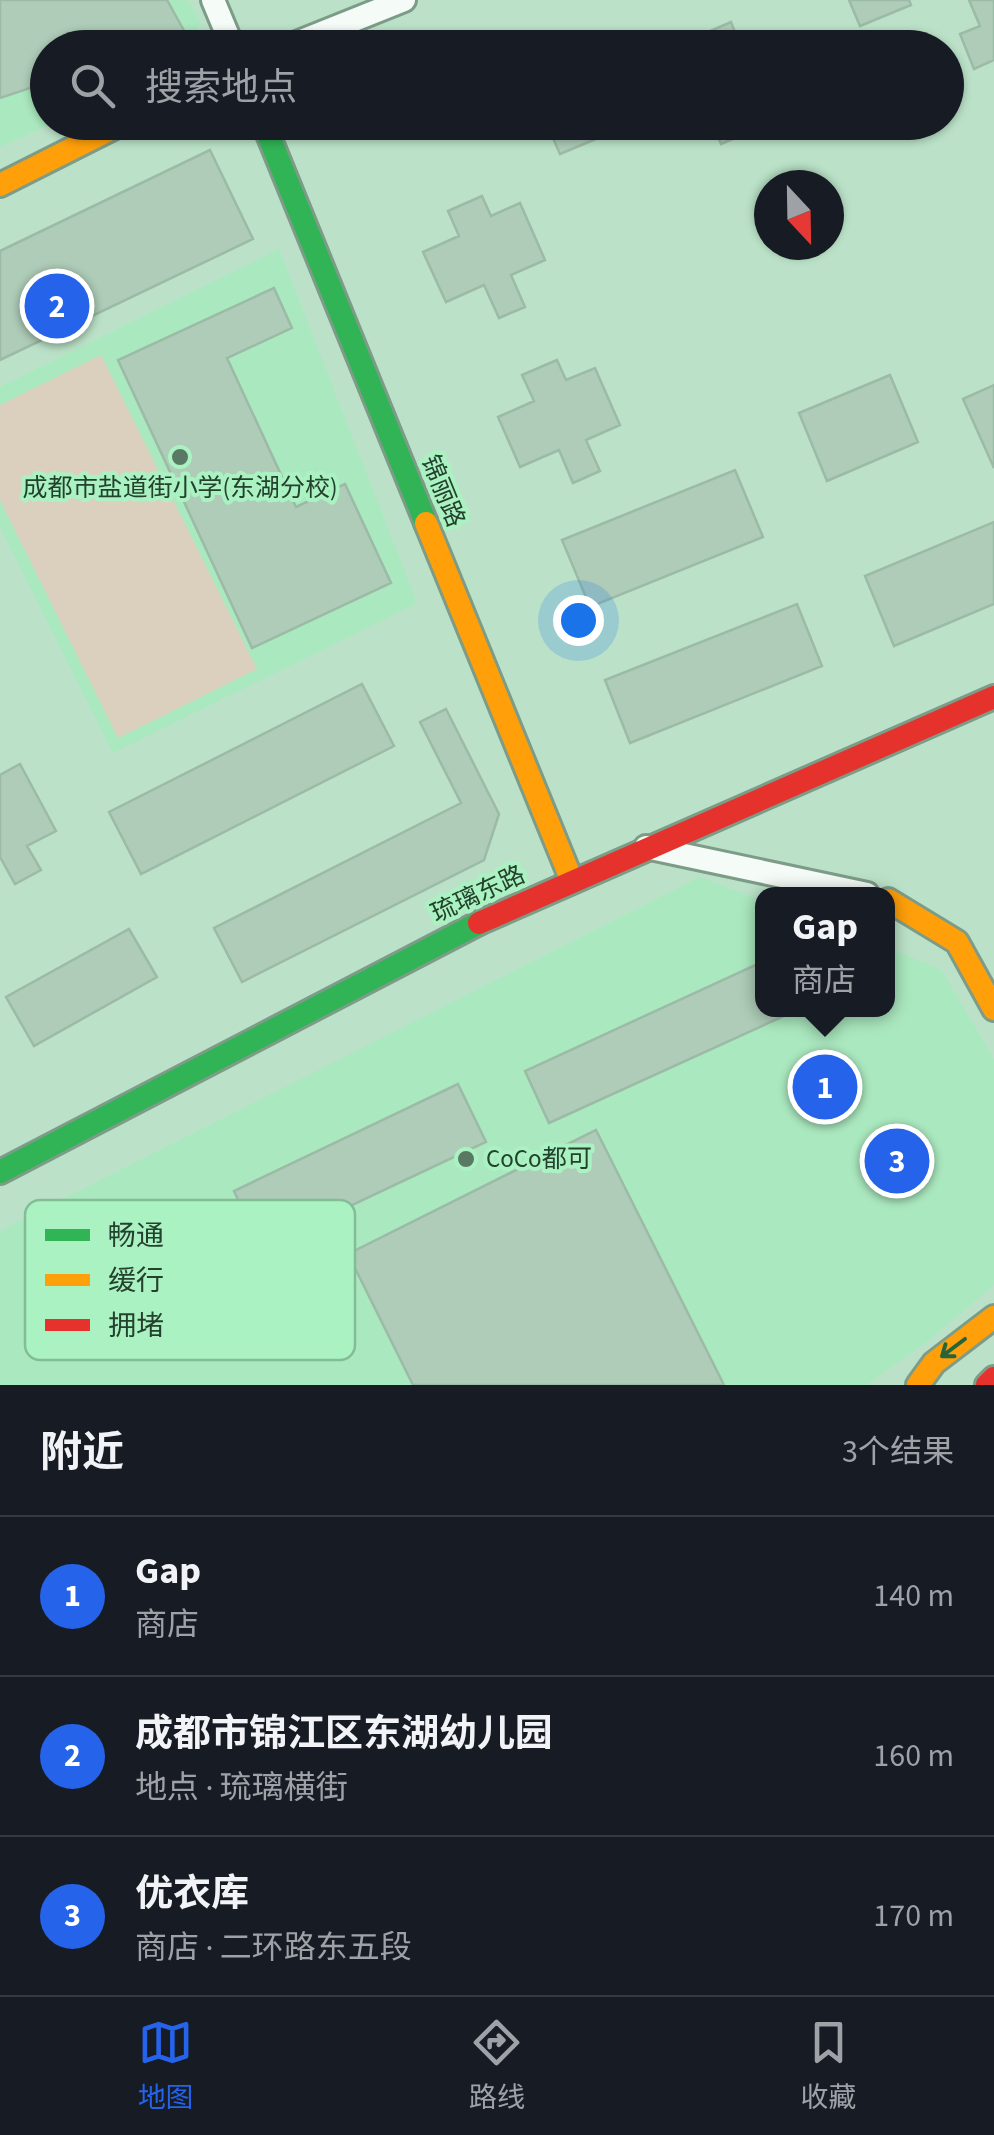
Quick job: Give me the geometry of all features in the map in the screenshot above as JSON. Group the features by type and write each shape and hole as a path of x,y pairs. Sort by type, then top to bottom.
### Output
{"main road":[{"path":"0,185 89,140"},
{"name":"锦丽路","path":"270,140 572,881"},
{"name":"琉璃东路","path":"0,1172 437,942 994,697"},
{"path":"895,904 957,942 994,1009"},
{"path":"918,1385 934,1362 994,1317"},
{"path":"987,1385 994,1378"}],"street":[{"path":"213,0 226,30"},
{"path":"329,30 404,0"},
{"path":"646,847 834,887"}],"shaded area":[{"path":"0,0 188,0 201,23 196,30 30,30 30,133 0,147"},
{"name":"成都市盐道街小学(东湖分校)","path":"279,249 417,603 113,753 0,527 0,387"},
{"path":"101,355 257,669 118,738 0,500 0,405"},
{"path":"700,877 755,898 755,1017 895,1017 895,951 941,969 994,1059 994,1285 929,1340 867,1385 0,1385 0,1231 25,1218 25,1360 355,1360 355,1200 61,1200"}],"building":[{"path":"0,0 167,0 184,30 30,30 30,88 0,98"},
{"path":"849,0 909,0 911,5 860,26"},
{"path":"969,0 994,0 994,60 974,69 964,44 964,32 980,26"},
{"path":"731,22 734,30 712,30"},
{"path":"554,140 593,140 560,154"},
{"path":"210,150 253,239 0,360 0,251"},
{"path":"482,196 491,216 520,203 545,260 511,275 525,307 499,318 484,285 446,302 423,252 459,236 448,211"},
{"path":"274,288 292,328 227,358 296,507 345,484 391,583 252,648 118,360"},
{"path":"557,360 566,380 595,368 620,425 586,440 600,471 573,483 559,450 520,467 498,417 534,401 522,375"},
{"path":"890,375 918,442 827,481 799,413"},
{"path":"994,385 994,468 963,399"},
{"path":"735,470 763,537 590,607 562,540"},
{"path":"994,522 994,604 894,646 865,576"},
{"path":"797,604 822,666 630,743 605,680"},
{"path":"362,684 394,746 141,874 109,812"},
{"path":"446,709 499,814 484,860 242,982 214,928 461,803 420,722"},
{"path":"20,764 56,831 27,846 41,870 15,884 0,857 0,775"},
{"path":"129,929 157,977 34,1046 6,997"},
{"path":"755,965 755,1017 782,1017 549,1123 525,1071"},
{"path":"458,1084 486,1142 355,1204 355,1200 238,1200 234,1191"},
{"path":"596,1130 724,1385 413,1385 355,1268 355,1250"}],"traffic: fast":[{"path":"270,140 426,523"},
{"path":"0,1172 479,923"}],"traffic: slow":[{"path":"0,185 89,140"},
{"path":"426,523 572,881"},
{"path":"895,904 957,942 994,1009"},
{"path":"918,1385 934,1363 994,1317"}],"traffic: jam":[{"path":"479,923 994,697"},
{"path":"987,1385 994,1378"}],"place":[{"name":"成都市锦江区东湖幼儿园","path":"57,306"},
{"name":"成都市盐道街小学(东湖分校)","path":"180,457"},
{"name":"Gap","path":"825,1087"},
{"name":"CoCo都可","path":"466,1159"},
{"name":"优衣库","path":"897,1161"}]}
